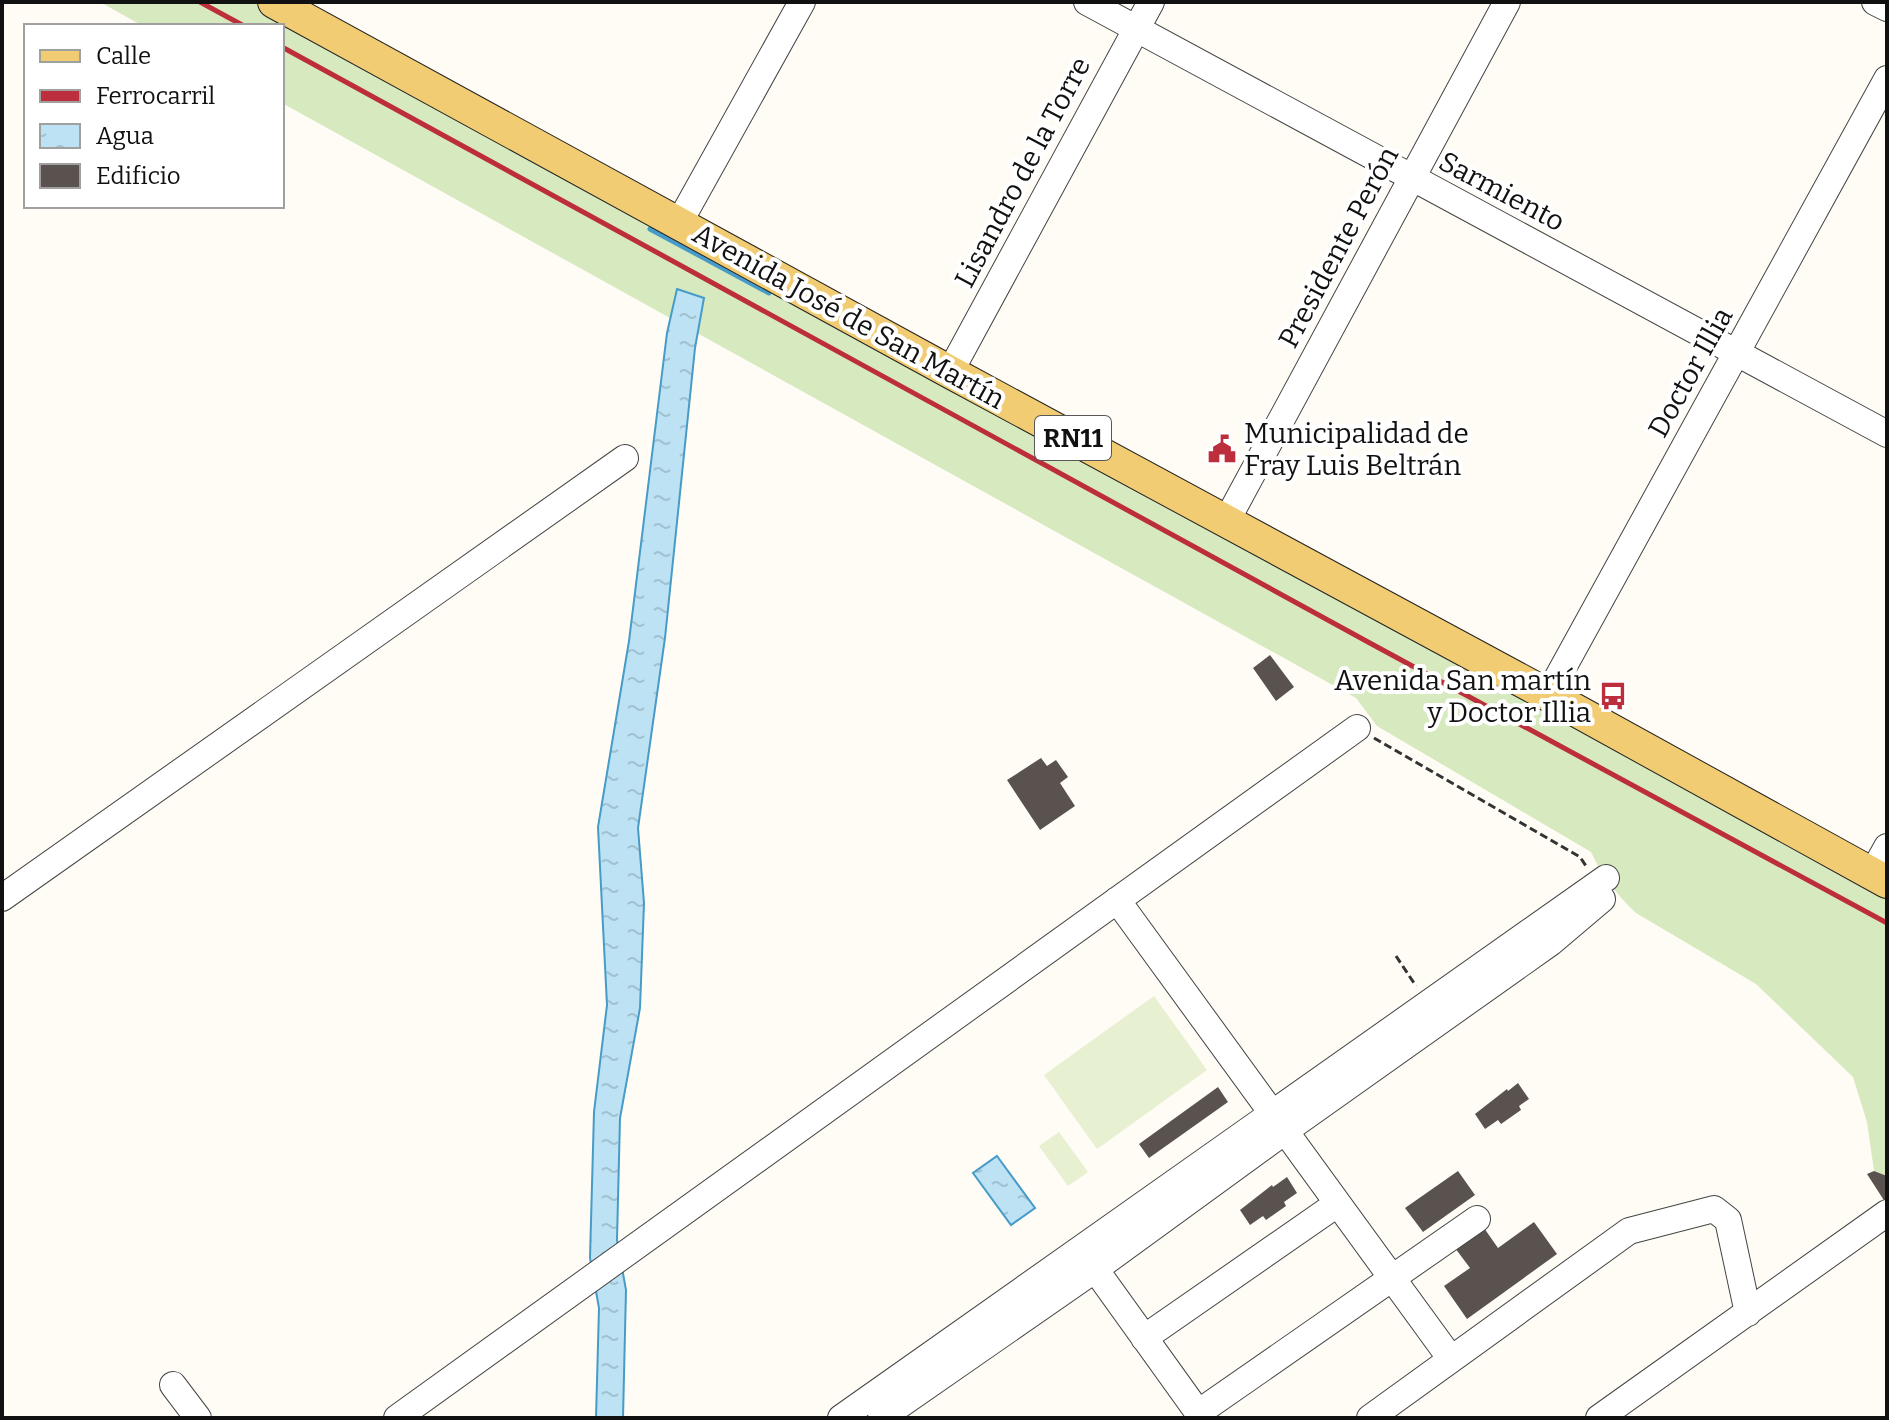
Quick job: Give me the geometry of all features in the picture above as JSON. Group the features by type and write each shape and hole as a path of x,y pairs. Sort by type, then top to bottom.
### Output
{"main road":[{"name":"Avenida José de San Martín","path":"274,2 1226,522 1548,695 1882,868"}],"street":[{"path":"679,223 802,2"},
{"name":"Sarmiento","path":"1087,2 1887,434"},
{"name":"Lisandro de la Torre","path":"950,372 1151,2"},
{"name":"Presidente Perón","path":"1226,522 1507,2"},
{"path":"1875,2 1887,8"},
{"name":"Doctor Illia","path":"1548,695 1887,79"},
{"path":"2,898 625,458"},
{"path":"397,1418 1357,728"},
{"path":"881,1418 1088,1259 1432,1010 1550,943 1606,884"},
{"path":"1117,900 1451,1359"},
{"path":"1144,1338 1337,1204"},
{"path":"1370,1418 1629,1231 1714,1209 1728,1220 1748,1313"},
{"path":"1599,1418 1887,1213"},
{"path":"1088,1259 1200,1415 1477,1219"},
{"path":"841,1418 1088,1259"},
{"path":"173,1385 198,1418"}],"path":[{"path":"1357,728 1580,857 1606,884"},
{"path":"1396,956 1432,1010"}],"green space":[{"path":"100,2 274,2 1887,882 1887,1176 1874,1171 1867,1122 1853,1077 1756,984 1636,913 1610,885 1591,852 1377,726 1356,698 284,104 284,24 139,24"},
{"path":"1154,996 1207,1070 1097,1149 1044,1075"},
{"path":"1059,1132 1088,1172 1068,1186 1039,1146"}],"water":[{"path":"677,289 704,298 695,348 665,638 638,828 644,903 640,1008 620,1118 617,1240 626,1290 623,1418 596,1418 599,1308 590,1258 594,1112 607,1005 598,827 629,641 667,333"},
{"path":"997,1156 1035,1208 1011,1225 973,1173"}],"building":[{"path":"1270,655 1294,687 1276,701 1253,668"},
{"path":"1041,758 1047,766 1056,760 1068,777 1060,783 1075,806 1040,830 1007,780"},
{"path":"1518,1083 1529,1099 1519,1106 1521,1110 1501,1124 1498,1120 1485,1129 1475,1114"},
{"path":"1218,1087 1228,1102 1149,1158 1139,1144"},
{"path":"1458,1171 1475,1195 1423,1232 1405,1208"},
{"path":"1874,1171 1887,1176 1887,1205 1867,1174"},
{"path":"1287,1177 1297,1193 1284,1202 1286,1206 1266,1220 1263,1216 1250,1225 1240,1210"},
{"path":"1534,1222 1557,1254 1467,1319 1444,1286 1470,1268 1455,1248 1484,1228 1498,1248"}],"waterway":[{"path":"650,229 769,293"}],"railway":[{"path":"200,2 240,24"},
{"path":"284,48 1887,923"}],"place":[{"name":"Municipalidad de Fray Luis Beltrán","path":"1222,449"},
{"name":"Avenida San martín y Doctor Illia","path":"1613,696"}]}
